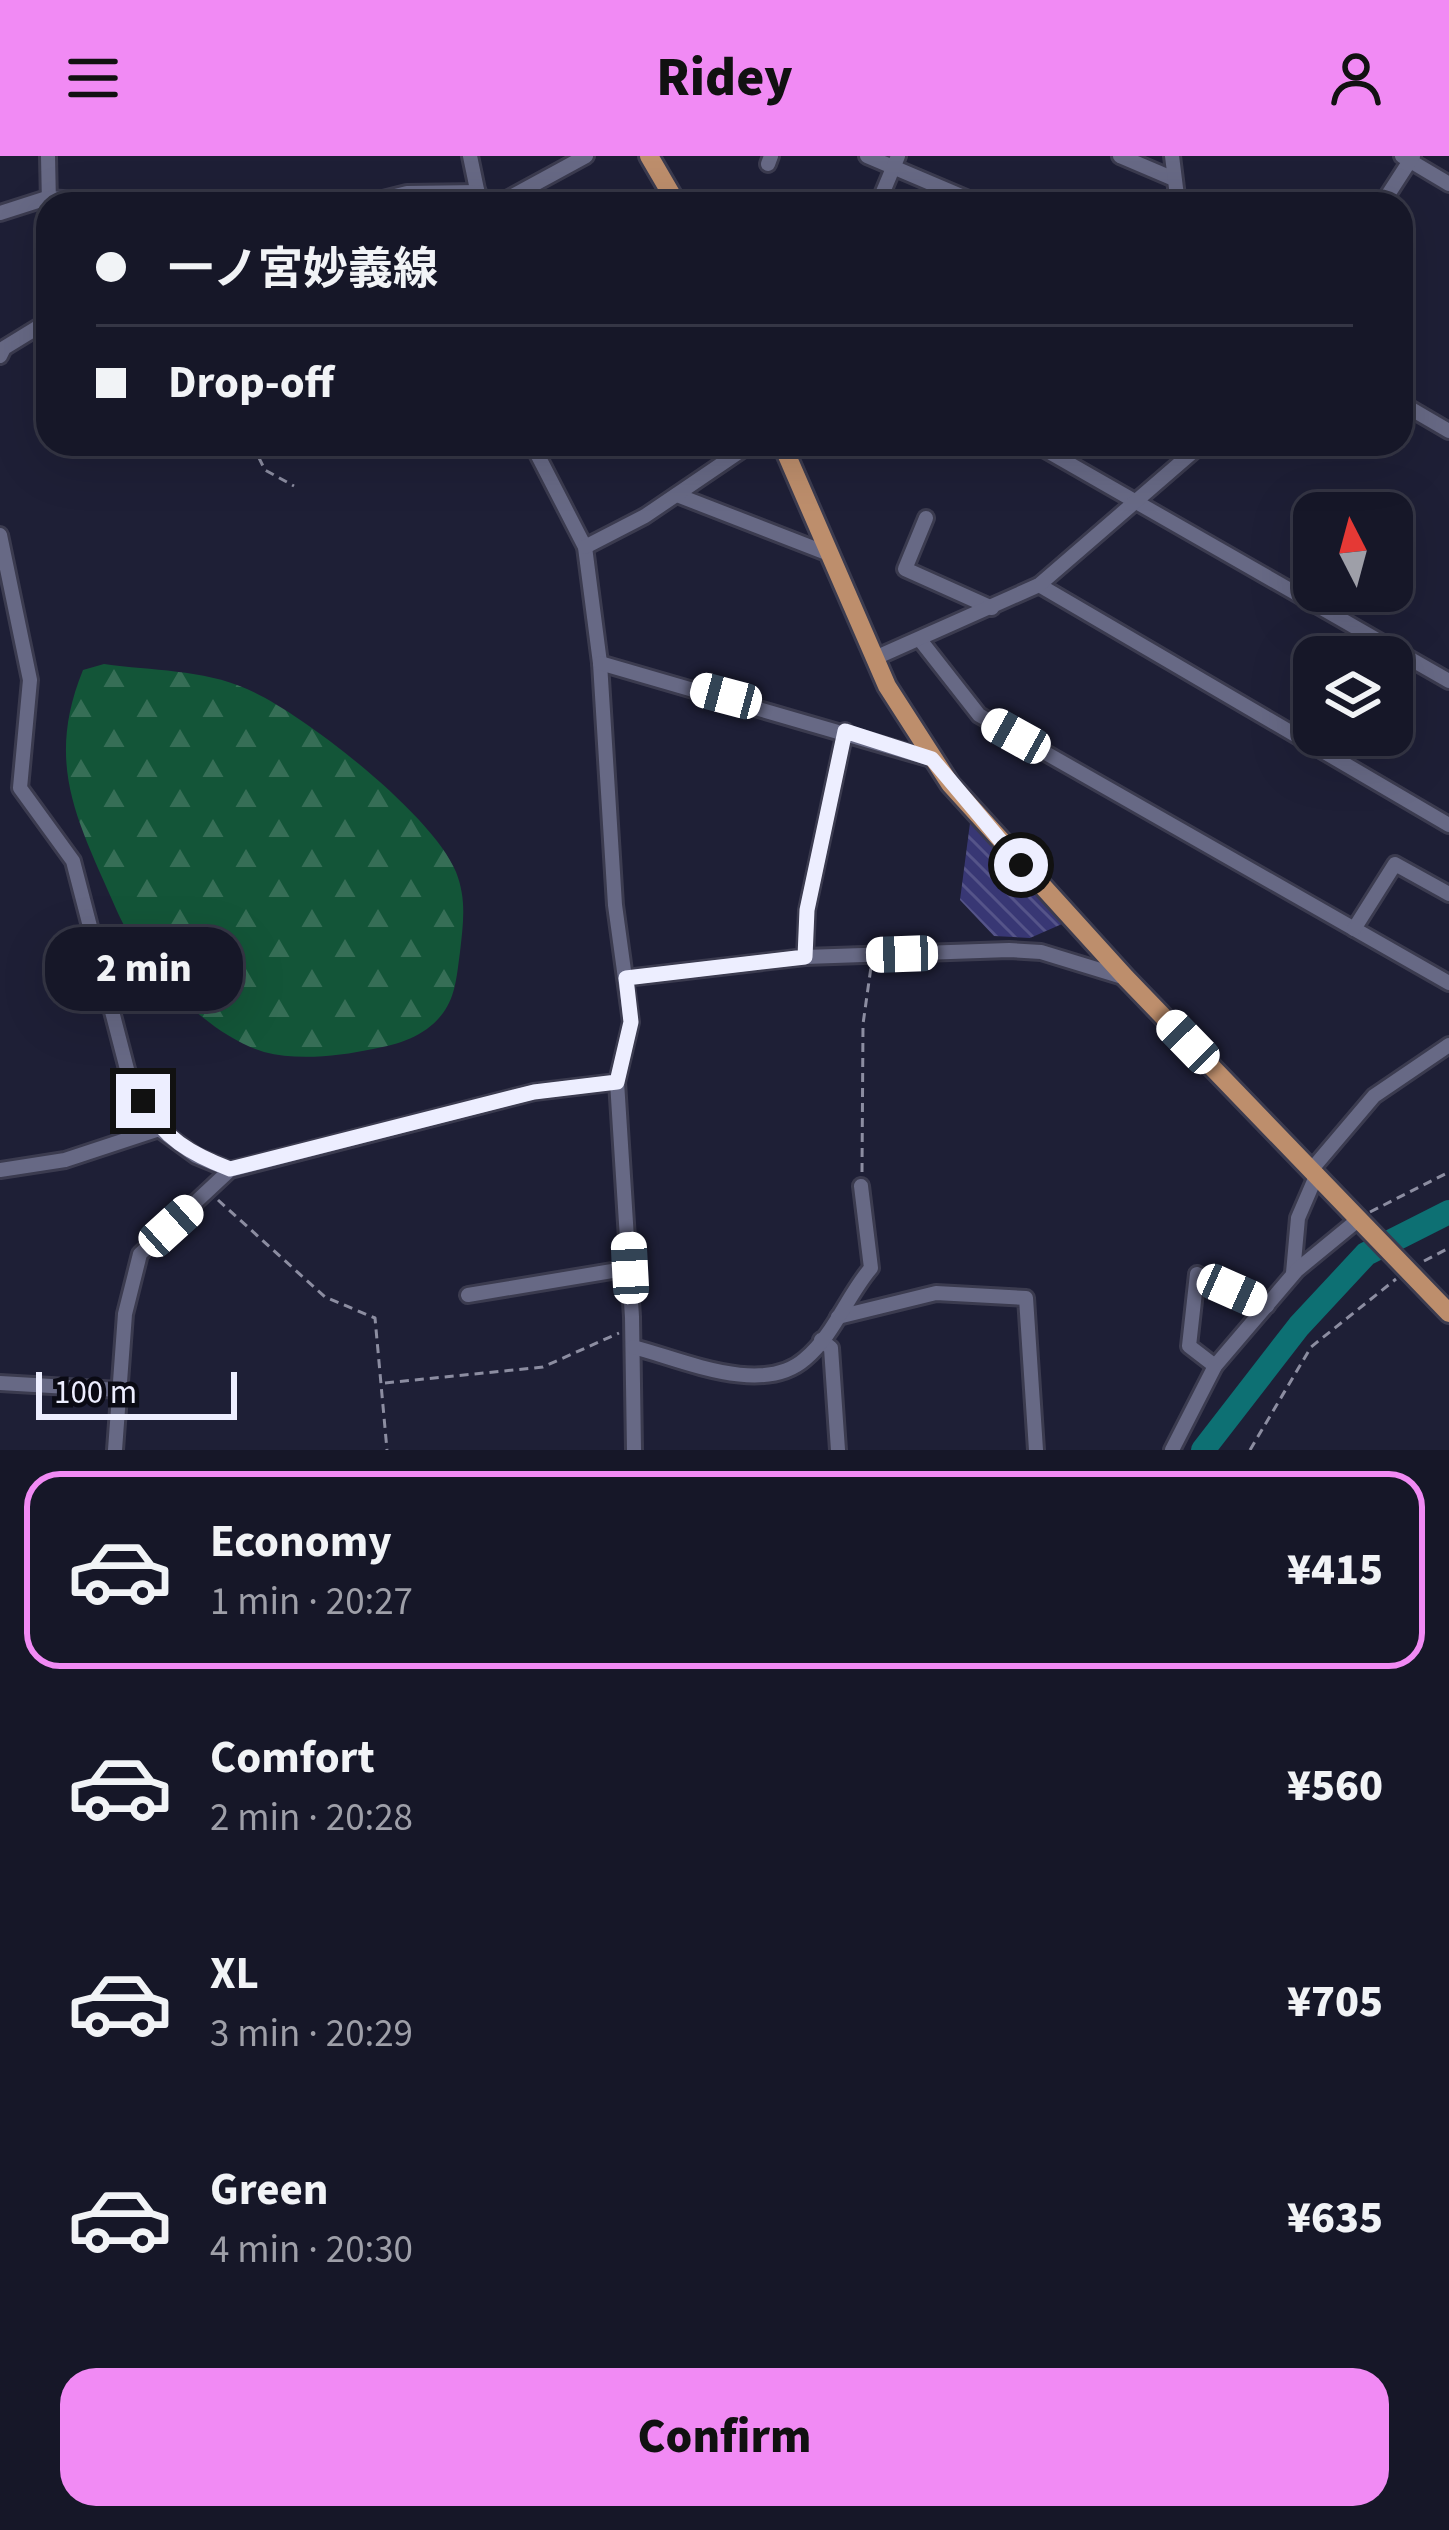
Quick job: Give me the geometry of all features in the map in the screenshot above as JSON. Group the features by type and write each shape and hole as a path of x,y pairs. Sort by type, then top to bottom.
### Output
{"main road":[{"path":"649,156 670,192"},
{"path":"787,456 875,658 932,759 1126,978 1449,1313"}],"street":[{"path":"48,156 48,192"},
{"path":"470,156 478,192"},
{"path":"527,192 586,156"},
{"path":"867,156 896,162 952,192"},
{"path":"1120,156 1174,178"},
{"path":"1172,156 1176,192"},
{"path":"1389,192 1408,158 1449,184"},
{"path":"883,192 896,162"},
{"path":"0,213 36,204"},
{"path":"0,356 4,348 36,328"},
{"path":"1413,410 1449,431"},
{"path":"538,456 585,547 600,662 600,724 631,1022 617,1082 633,1326 634,1450"},
{"path":"585,547 734,456"},
{"path":"1057,456 1449,681"},
{"path":"875,658 1039,585 1188,456"},
{"path":"677,494 829,554"},
{"path":"926,518 905,569 992,608"},
{"path":"0,535 30,680 20,788 73,861 128,1073 158,1129 196,1156 230,1169"},
{"path":"1039,585 1449,825"},
{"path":"921,641 980,715 1449,983"},
{"path":"600,662 932,759"},
{"path":"805,957 807,910 845,731"},
{"path":"1354,928 1394,864 1449,894"},
{"path":"626,978 805,957 1041,952 1126,978"},
{"path":"1293,1274 1298,1218 1314,1172 1374,1096 1449,1046"},
{"path":"115,1450 128,1291 140,1254 230,1169 534,1092 617,1082"},
{"path":"0,1170 65,1160 158,1129"},
{"path":"633,1347 744,1375 775,1373 804,1361 871,1268 861,1186"},
{"path":"1172,1450 1215,1366 1293,1274 1362,1222"},
{"path":"468,1295 630,1268"},
{"path":"1215,1366 1189,1346 1197,1274 1268,1306"},
{"path":"838,1318 936,1293 1026,1298 1036,1450"},
{"path":"821,1340 831,1348 838,1450"},
{"path":"0,1383 118,1390"}],"path":[{"path":"258,456 265,470 294,486"},
{"path":"861,1186 866,1127 863,1024 873,955"},
{"path":"1362,1222 1449,1172"},
{"path":"208,1191 326,1297 375,1318 387,1450"},
{"path":"1250,1450 1311,1347 1406,1269 1449,1248"},
{"path":"383,1384 544,1367 633,1326"}],"green space":[{"path":"104,664 195,674 230,682 271,701 332,742 422,823 456,872 463,902 455,984 447,1006 429,1028 412,1038 346,1054 277,1055 220,1030 159,974 117,911 71,793 67,736 72,704 83,670"}],"building":[{"path":"970,823 1062,924 1030,938 994,936 960,900"}],"waterway":[{"path":"1203,1450 1299,1326 1366,1254 1449,1212"}],"route":[{"path":"143,1101 158,1129 196,1156 230,1169 534,1092 617,1082 631,1022 626,978 805,957 807,910 845,731 932,759 1021,865"}]}
